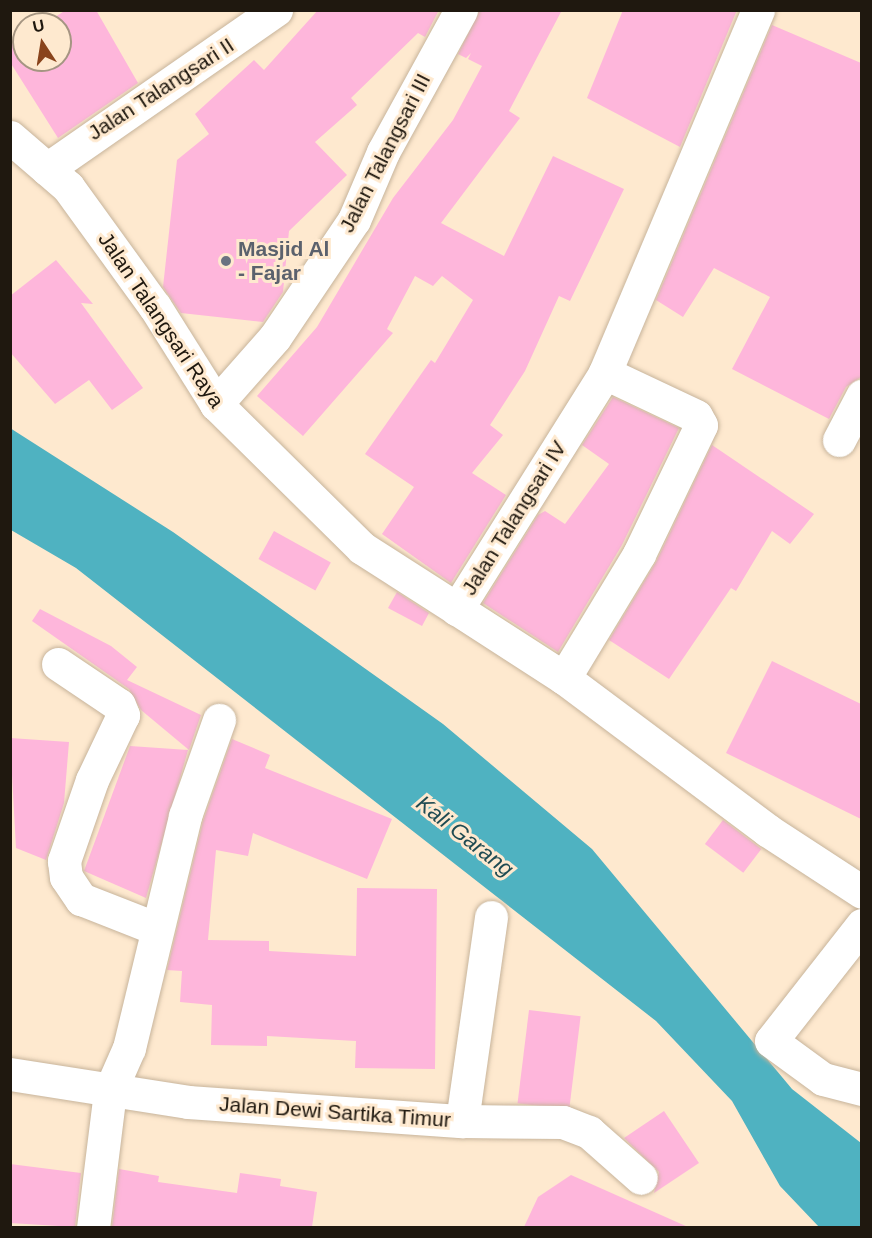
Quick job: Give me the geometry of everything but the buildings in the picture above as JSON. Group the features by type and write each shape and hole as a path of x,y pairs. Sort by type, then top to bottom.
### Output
{"street":[{"name":"Jalan Talangsari II","path":"57,178 276,10"},
{"name":"Jalan Talangsari III","path":"216,404 275,337 354,220 383,152 461,10"},
{"name":"Jalan Talangsari IV","path":"758,10 605,373 457,609 564,678 767,830 861,892"},
{"name":"Jalan Talangsari Raya","path":"10,137 57,178 101,232 216,404 362,548 457,609"},
{"path":"564,678 639,554 700,431 696,416 605,373"},
{"path":"839,440 861,396"},
{"path":"58,664 118,705 123,715 92,780 64,861 66,877 81,899 155,928"},
{"path":"93,1227 110,1091 129,1048 155,928 185,816 219,720"},
{"path":"462,1121 491,917"},
{"path":"861,925 771,1041 823,1079 861,1089"},
{"name":"Jalan Dewi Sartika Timur","path":"10,1074 188,1102 462,1121 577,1125 641,1178"}],"water":[{"name":"Kali Garang","path":"10,428 173,532 443,724 592,849 792,1089 861,1143 861,1227 819,1227 780,1186 732,1101 656,1021 76,568 11,530"}],"place":[{"name":"Masjid Al - Fajar","path":"226,261"}]}
